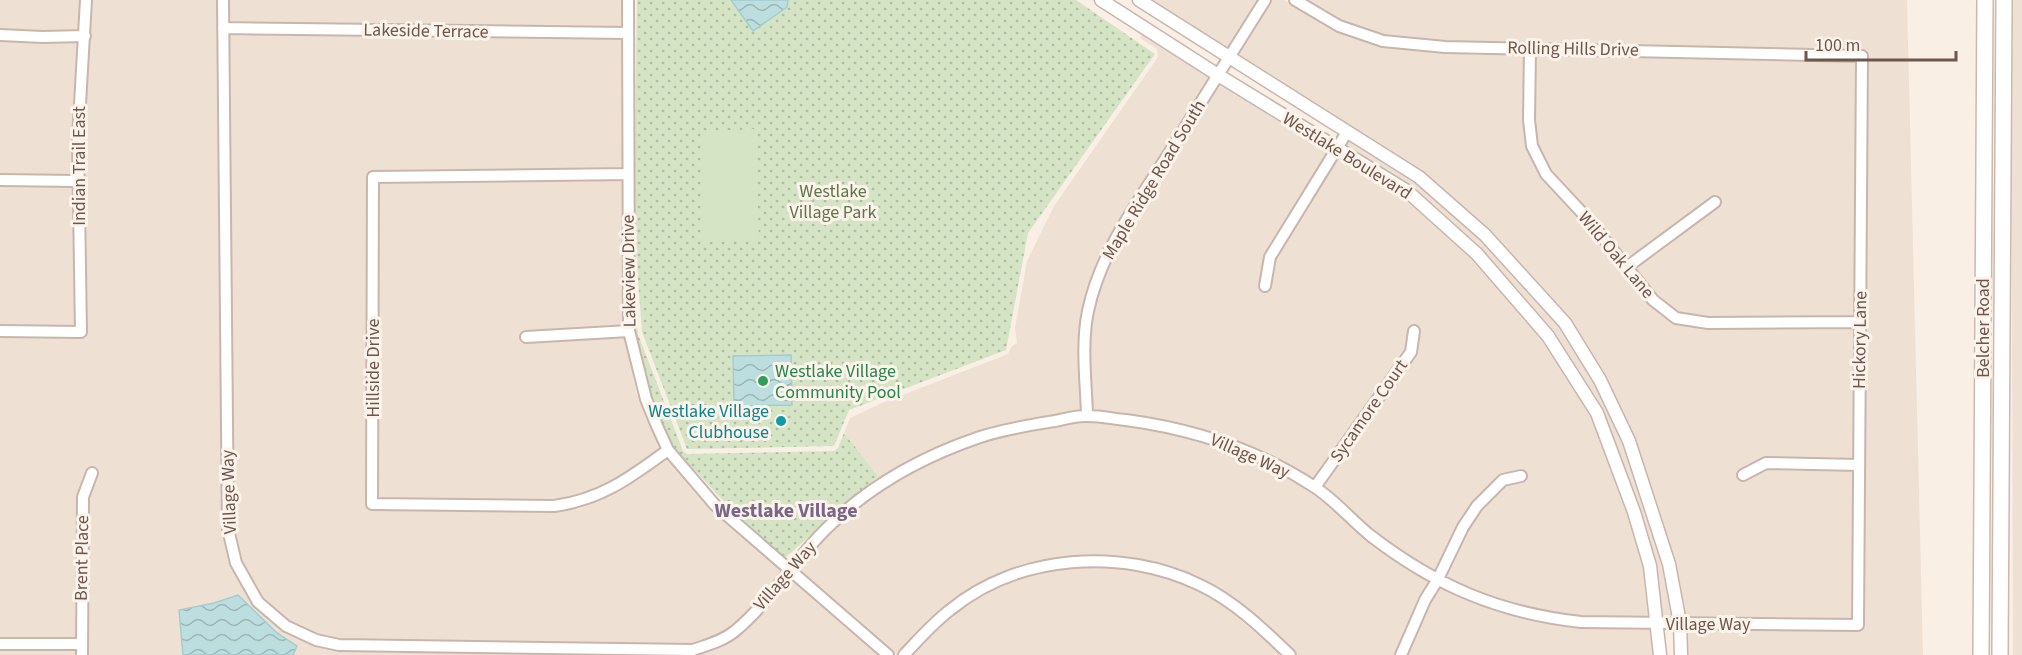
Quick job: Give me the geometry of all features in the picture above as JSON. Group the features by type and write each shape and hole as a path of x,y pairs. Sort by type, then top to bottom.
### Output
{"main road":[{"name":"Belcher Road","path":"1981,655 1985,0"},
{"name":"Belcher Road","path":"2000,655 2004,0"}],"street":[{"name":"Indian Trail East","path":"0,331 81,332 77,181 79,95 86,0"},
{"name":"Village Way","path":"223,0 228,529 236,563 258,602 286,626 316,640 339,645 693,650 733,632 827,528 853,505 905,470 939,453 980,437 1012,428 1087,415 1180,428 1248,451 1315,487 1367,533 1401,559 1467,594 1494,604 1551,618 1581,622 1858,625"},
{"name":"Lakeview Drive","path":"628,0 629,331 646,399 668,450 715,505 888,655"},
{"name":"Westlake Boulevard","path":"1101,0 1407,191 1477,254 1548,336 1597,413 1634,512 1650,566 1660,655"},
{"name":"Westlake Boulevard","path":"1139,0 1419,177 1485,235 1565,323 1599,380 1629,441 1669,564 1680,623 1682,655"},
{"name":"Maple Ridge Road South","path":"1087,415 1085,350 1088,312 1098,276 1111,247 1138,201 1265,0"},
{"name":"Rolling Hills Drive","path":"1295,0 1339,26 1383,41 1530,49 1862,56"},
{"name":"Lakeside Terrace","path":"223,28 628,33"},
{"path":"0,35 85,36"},
{"name":"Wild Oak Lane","path":"1530,49 1529,120 1533,146 1546,174 1587,218 1653,300 1676,318 1708,323 1861,322"},
{"name":"Hickory Lane","path":"1858,625 1862,56"},
{"path":"1265,286 1270,257 1347,132"},
{"name":"Hillside Drive","path":"628,174 373,177 372,504 554,506 577,503 601,494 622,482 668,450"},
{"path":"0,180 77,181"},
{"path":"1627,267 1715,202"},
{"path":"526,337 629,331"},
{"name":"Sycamore Court","path":"1315,487 1411,352 1414,331"},
{"path":"1743,475 1766,463 1859,465"},
{"name":"Brent Place","path":"82,650 83,497 92,473"},
{"path":"1401,655 1425,600 1438,579 1462,527 1477,506 1503,480 1521,477"},
{"path":"904,655 950,610 987,586 1003,578 1043,567 1081,561 1134,564 1164,571 1200,585 1226,600 1290,655"},
{"path":"0,644 82,650"}],"shaded area":[{"path":"0,0 81,0 80,30 42,32 0,29"},
{"path":"91,0 218,0 223,530 232,566 255,606 284,632 315,646 338,651 582,655 293,655 296,645 277,633 238,595 214,603 179,610 183,655 87,655 88,498 98,470 89,466 78,497 76,638 0,638 0,337 86,338 82,181 84,95 90,41"},
{"path":"228,0 623,0 623,27 228,22"},
{"path":"1150,0 1259,0 1228,50"},
{"path":"1271,0 1284,0 1337,31 1382,47 1445,52 1525,54 1524,120 1542,177 1583,222 1649,304 1673,322 1708,329 1855,327 1854,459 1766,457 1737,472 1741,482 1767,469 1854,471 1853,619 1684,617 1634,438 1604,376 1570,320 1489,231 1237,55"},
{"path":"1306,0 1907,0 1923,655 1686,655 1686,629 1863,630 1867,50 1445,41 1384,36 1341,21"},
{"path":"2011,0 2022,0 2022,655 2013,655"},
{"path":"1142,33 1210,77 1133,198 1107,244 1094,273 1083,311 1080,351 1081,410 1012,422 978,432 937,448 903,465 858,495 878,476 844,433 850,418 882,403 1008,354 1012,346 1017,343 1015,328 1027,261 1054,206 1158,57 1157,49 1140,38"},
{"path":"229,34 623,39 623,169 373,171 368,177 367,503 373,509 554,512 579,509 603,499 667,457 712,510 782,570 755,603 730,628 692,644 339,639 318,635 288,621 262,598 241,561 233,528"},
{"path":"0,41 79,42 74,95 72,175 0,174"},
{"path":"1535,54 1857,62 1856,316 1708,317 1678,312 1656,296 1635,268 1722,203 1716,194 1628,259 1550,170 1537,144 1534,119"},
{"path":"1219,83 1329,151 1266,254 1260,291 1270,292 1275,260 1338,156 1404,196 1474,258 1544,340 1592,416 1629,514 1645,567 1651,618 1552,613 1495,598 1445,577 1467,530 1481,510 1506,486 1527,481 1525,470 1500,476 1474,501 1458,524 1436,572 1404,554 1322,486 1415,355 1420,326 1410,324 1406,349 1314,479 1250,446 1216,433 1181,423 1092,410 1090,351 1093,313 1103,278 1142,205"},
{"path":"1348,140 1416,182 1482,239 1561,327 1595,383 1625,443 1664,565 1674,617 1662,618 1602,411 1552,333 1481,250 1344,147"},
{"path":"623,180 624,325 521,332 521,343 625,337 636,392 661,448 599,489 576,497 554,500 378,498 378,183"},
{"path":"0,186 72,187 76,327 0,325"},
{"path":"1087,421 1179,434 1246,457 1312,492 1398,563 1430,581 1405,628 1396,655 1298,655 1229,595 1203,580 1165,565 1135,558 1081,556 1042,561 1001,573 984,581 947,605 897,655 797,569 831,532 856,510 907,475 941,459 1013,433"},
{"path":"1081,567 1133,569 1162,576 1198,590 1223,605 1282,655 912,655 953,614 989,592 1005,584 1044,572"},
{"path":"790,578 880,655 696,655 737,637"},
{"path":"1439,587 1492,610 1550,624 1581,628 1653,630 1655,655 1407,655 1429,603"},
{"path":"0,650 77,650 76,655 0,655"}],"green space":[{"name":"Westlake Village Park","path":"637,0 1076,0 1155,54 1028,233 1006,350 849,410 834,446 687,449 642,332 634,226"},
{"path":"755,129 759,240 702,242 701,132"},
{"path":"634,280 638,334 683,451 687,454 834,451 838,448 844,433 878,476 785,558 745,524 672,446 651,396 634,330"}],"water":[{"path":"731,0 788,0 787,7 753,31"},
{"name":"Westlake Village Community Pool","path":"791,355 792,405 734,406 733,356"},
{"path":"238,595 277,633 297,646 293,655 183,655 179,610 214,603"}],"place":[{"name":"Westlake Village Community Pool","path":"763,381"},
{"name":"Westlake Village Clubhouse","path":"781,421"}],"district":[{"name":"Westlake Village","path":"786,511"}]}
